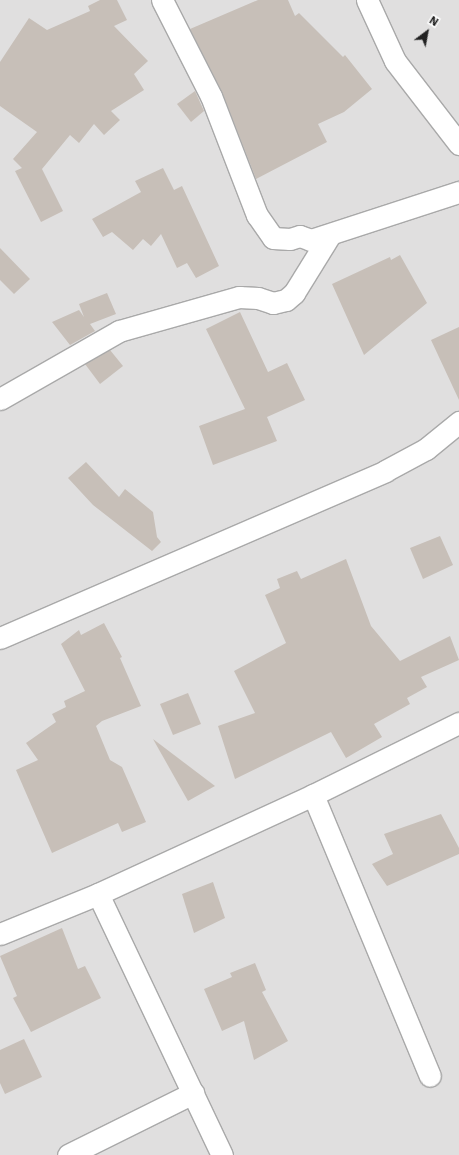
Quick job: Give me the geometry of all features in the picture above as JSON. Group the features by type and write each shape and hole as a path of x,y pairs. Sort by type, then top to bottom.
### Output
{"street":[{"path":"162,0 211,96 257,215 273,238 290,239 300,236 311,240 459,192"},
{"path":"366,0 395,61 459,144"},
{"path":"0,399 119,331 239,297 258,298 273,303 286,300 294,292 330,235"},
{"path":"0,638 386,471 426,449 459,422"},
{"path":"0,934 98,894 313,795 459,723"},
{"path":"313,795 430,1076"},
{"path":"98,894 194,1092 222,1155"},
{"path":"68,1155 194,1092"}],"shaded area":[{"path":"0,0 459,0 459,1155 0,1155"}],"building":[{"path":"100,0 117,0 127,20 114,26 148,61 134,74 144,90 111,111 120,120 104,135 94,124 79,143 70,135 42,169 63,211 41,222 15,171 22,168 13,159 37,132 0,106 0,62 29,18 47,30 90,11 88,6"},
{"path":"258,0 288,0 295,16 299,13 343,57 345,55 372,89 344,112 318,124 327,142 256,179 222,92 190,29"},
{"path":"195,91 204,111 191,122 177,104"},
{"path":"163,168 174,190 182,186 219,266 196,278 187,263 177,268 161,234 151,246 143,239 133,250 112,232 103,237 92,219 141,192 135,181"},
{"path":"0,248 30,279 14,294 0,280"},
{"path":"400,255 427,303 364,355 332,284 390,257 391,260"},
{"path":"107,293 116,314 90,324 95,331 70,345 52,322 79,310 84,317 79,304"},
{"path":"240,312 268,372 287,363 305,400 267,417 277,441 213,465 199,426 245,409 206,329"},
{"path":"459,327 459,400 431,340"},
{"path":"110,350 123,366 100,384 85,364"},
{"path":"86,462 119,497 125,489 153,512 157,537 161,542 152,551 93,505 68,478"},
{"path":"440,536 453,565 423,579 410,548"},
{"path":"346,559 371,626 400,661 450,636 459,660 421,677 427,687 407,698 410,704 374,724 382,737 346,758 331,732 235,779 218,726 255,713 234,671 286,643 265,595 280,588 277,579 297,571 301,579"},
{"path":"104,623 122,657 120,658 141,706 102,721 96,726 110,760 122,767 146,822 122,832 118,823 52,853 16,770 38,760 26,743 56,722 52,714 66,707 64,701 85,691 61,644 79,630 81,635"},
{"path":"188,693 201,724 173,735 160,704"},
{"path":"153,739 215,786 188,801"},
{"path":"441,814 459,848 459,854 387,886 372,864 393,854 384,834"},
{"path":"213,882 225,918 194,933 182,894"},
{"path":"62,928 78,969 85,966 101,998 31,1032 13,998 17,996 0,956"},
{"path":"255,963 266,990 262,992 288,1041 254,1060 244,1021 222,1031 204,989 232,977 230,973"},
{"path":"24,1039 42,1077 5,1094 0,1083 0,1050"}]}
